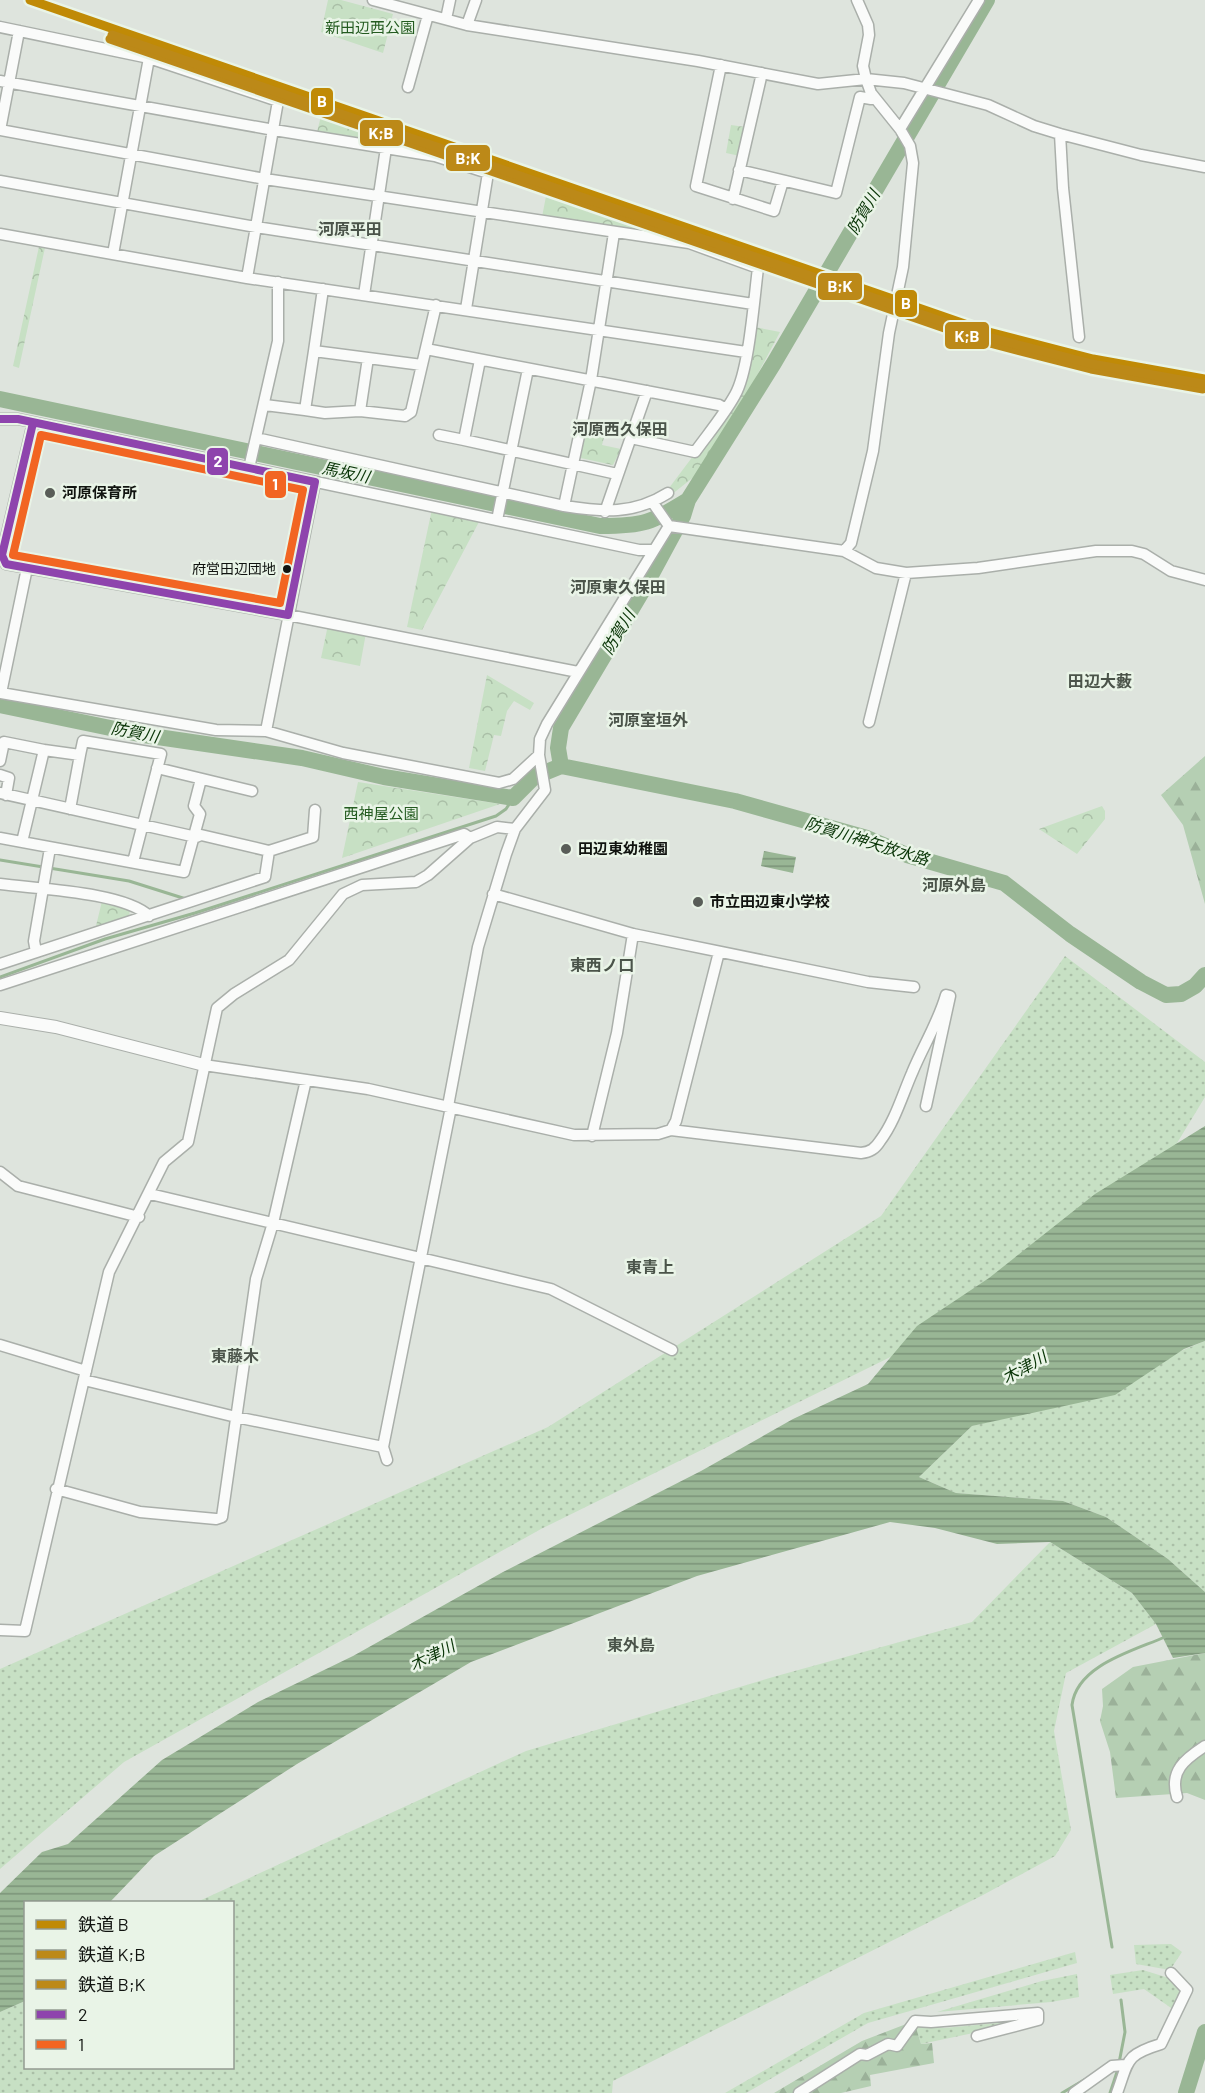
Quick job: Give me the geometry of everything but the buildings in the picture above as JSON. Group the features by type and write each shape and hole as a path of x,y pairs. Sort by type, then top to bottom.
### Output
{"street":[{"path":"373,0 400,3 428,15 466,25 721,65 818,84 866,79 927,88 988,105 1034,126 1060,134 1205,167"},
{"path":"446,19 450,0"},
{"path":"466,25 476,0"},
{"path":"844,551 850,543 867,482 889,333 903,267 913,163 910,146 874,97 866,79 864,66 869,35 868,25 857,0"},
{"path":"901,131 979,0"},
{"path":"408,87 428,15"},
{"path":"0,27 149,58 278,101 247,278"},
{"path":"19,31 4,82 0,130 265,179 689,243 758,268 746,352 737,393 695,452 631,438"},
{"path":"113,254 149,58"},
{"path":"721,65 696,186 774,211 783,180"},
{"path":"733,199 762,72"},
{"path":"4,82 435,156 488,173 466,309"},
{"path":"739,170 836,193 860,97 871,99 874,97"},
{"path":"1060,134 1063,188 1079,337"},
{"path":"364,295 386,148"},
{"path":"0,181 256,227 753,304"},
{"path":"564,506 591,380 614,233"},
{"path":"0,234 247,278 746,352"},
{"path":"249,466 265,405 278,341 278,282"},
{"path":"305,410 323,289"},
{"path":"265,405 325,413 360,411 405,416 411,412 436,305"},
{"path":"426,349 719,405 726,409"},
{"path":"314,351 422,365"},
{"path":"360,411 368,358"},
{"path":"464,440 480,360"},
{"path":"498,517 528,369"},
{"path":"605,512 647,391"},
{"path":"0,419 33,423 249,466 315,482 498,517 639,550 652,550"},
{"path":"33,423 2,555 6,564 288,615 578,672"},
{"path":"439,435 617,474"},
{"path":"255,441 502,496 605,512 655,506 668,493"},
{"path":"266,731 315,482"},
{"path":"655,506 673,525 844,551 876,568 906,573 978,568 1057,555 1118,550 1144,554 1171,571 1205,580"},
{"path":"387,1460 383,1447 422,1258 478,947 515,829 545,790 540,759 540,739 652,550 673,525"},
{"path":"27,568 1,693 216,730 266,731 343,753 499,783 513,779 540,759"},
{"path":"869,722 906,573"},
{"path":"70,809 83,741 161,754 133,862"},
{"path":"0,761 4,742 80,755"},
{"path":"22,843 44,750"},
{"path":"157,768 252,790"},
{"path":"0,775 9,778 3,794 193,837 201,835 269,850 313,837 315,810"},
{"path":"0,838 184,872 200,813 194,806 201,779"},
{"path":"0,1630 25,1631 56,1490 109,1272 164,1162 188,1142 217,1008 234,993 289,960 344,894 362,885 416,882 428,875 470,838 497,827 515,829"},
{"path":"0,985 464,834 470,838"},
{"path":"36,952 34,942 50,848"},
{"path":"262,900 269,850"},
{"path":"0,964 265,877"},
{"path":"0,884 105,898 141,909 149,916"},
{"path":"493,894 633,934 868,982 914,987"},
{"path":"592,1136 617,1033 633,934"},
{"path":"671,1130 694,1058 719,952"},
{"path":"0,1018 56,1027 204,1065 368,1089 574,1135 658,1134 671,1130 861,1154 871,1151 881,1141 939,1018 946,995 950,996 926,1106"},
{"path":"56,1490 140,1512 216,1519 222,1517 256,1279 273,1223 306,1080"},
{"path":"0,1172 18,1186 138,1218"},
{"path":"150,1194 550,1289 672,1350"},
{"path":"0,1345 85,1375 236,1417 383,1447"},
{"path":"1177,1797 1173,1784 1175,1773 1181,1763 1205,1746"},
{"path":"1117,2093 1125,2065 1138,2051 1161,2044 1173,2025 1187,1990 1171,1974"},
{"path":"799,2093 860,2054 867,2055 888,2044 897,2046 915,2021 931,2022 1038,2013 1038,2020 977,2036"},
{"path":"1074,2093 1112,2066 1125,2065"}],"green space":[{"name":"新田辺西公園","path":"328,0 341,0 393,14 383,53 321,32"},
{"path":"323,108 382,130 379,142 317,132"},
{"path":"731,125 745,127 740,156 726,153"},
{"path":"547,191 670,231 669,236 542,217"},
{"path":"40,242 46,243 19,368 13,366"},
{"path":"755,327 780,332 746,396 695,476 671,495 669,488 739,395"},
{"path":"583,421 607,426 602,445 621,449 613,465 576,457"},
{"path":"432,509 480,520 422,630 407,627"},
{"path":"328,625 366,633 360,666 321,658"},
{"path":"487,675 534,703 530,710 514,701 507,711 501,736 494,735 485,771 469,768"},
{"path":"1205,756 1205,904 1183,825 1161,795"},
{"name":"西神屋公園","path":"358,782 500,804 342,858"},
{"path":"1102,806 1105,819 1077,854 1039,829"},
{"path":"102,901 130,909 129,917 96,926"},
{"path":"1065,956 1205,1062 1205,1097 1114,1247 541,1529 124,1762 0,1869 0,1669 548,1427 881,1216"},
{"path":"1205,1341 1205,1592 1168,1559 1106,1517 1063,1501 956,1493 919,1477 972,1426 1039,1410"},
{"path":"1050,1542 1132,1593 1156,1624 1066,1673 1054,1731 1071,1830 1055,1856 983,1895 613,2081 612,2093 0,2093 0,2012 24,2001 24,2069 234,2069 234,1901 199,1901 526,1751 773,1677 972,1622"},
{"path":"1205,1653 1205,1800 1187,1793 1116,1798 1110,1752 1100,1721 1103,1706 1102,1689 1133,1667"},
{"path":"1171,1944 1182,1952 1170,1970 1136,1964 1134,1945"},
{"path":"1075,1952 1077,1963 868,2023 746,2093 725,2093 864,2013"},
{"path":"1143,1970 1172,1979 1183,1993 1174,2010 1144,1989 1113,1994 1110,1975"},
{"path":"1077,1974 1079,1997 1051,2002 937,2012 1042,1981"},
{"path":"1040,2019 921,2044 914,2021 944,2028"},
{"path":"914,2021 921,2044 932,2043 934,2063 870,2075 871,2086 841,2093 774,2093 862,2041"}],"water":[{"path":"764,851 796,857 793,873 761,866"},
{"name":"木津川","path":"1205,1126 1205,1341 1184,1349 1115,1395 972,1426 919,1477 956,1493 1063,1501 1106,1517 1168,1559 1205,1592 1205,1653 1173,1658 1156,1624 1132,1593 1050,1542 997,1544 935,1528 890,1522 697,1576 471,1662 297,1764 154,1856 111,1901 24,1901 24,2001 0,2012 0,1893 42,1852 68,1844 162,1760 258,1702 353,1656 503,1572 701,1471 793,1419 868,1384 917,1326 989,1278 1095,1194"}],"waterway":[{"name":"防賀川","path":"561,766 558,748 561,728 643,590 683,516 688,500 774,363 987,0"},
{"name":"馬坂川","path":"0,399 600,526 647,522 688,500"},
{"name":"防賀川","path":"0,705 144,735 302,758 384,777 513,798 534,777 561,766"},
{"name":"防賀川神矢放水路","path":"561,766 735,801 867,838 907,855 1004,883 1070,934 1141,982 1166,995 1181,994 1195,986 1205,975"},
{"path":"0,977 105,939 195,913 496,816 506,809 513,798"},
{"path":"0,860 129,881 186,899"},
{"path":"1112,1947 1072,1705 1076,1691 1084,1679 1095,1670 1108,1661 1165,1637"},
{"path":"1119,2063 1125,2032 1121,2000"},
{"path":"1186,2093 1205,2032"},
{"path":"1110,2093 1118,2069"},
{"path":"1062,2093 1084,2080"}],"rail line":[{"name":"B","path":"30,0 985,331 1093,359 1205,379"},
{"name":"B;K","path":"112,35 984,336 1092,364 1203,384"},
{"name":"K;B","path":"110,39 982,341 1091,369 1203,389"}],"transit line":[{"name":"2","path":"0,419 18,419 315,482 288,615 6,564 2,555 33,423"},
{"name":"1","path":"41,435 303,490 280,603 13,555 41,435"}],"place":[{"name":"河原保育所","path":"50,493"},
{"name":"府営田辺団地","path":"287,569"},
{"name":"田辺東幼稚園","path":"566,849"},
{"name":"市立田辺東小学校","path":"698,902"}],"district":[{"name":"河原平田","path":"350,229"},
{"name":"河原西久保田","path":"620,429"},
{"name":"河原東久保田","path":"618,587"},
{"name":"田辺大藪","path":"1100,681"},
{"name":"河原室垣外","path":"648,720"},
{"name":"河原外島","path":"954,885"},
{"name":"東西ノ口","path":"602,965"},
{"name":"東青上","path":"650,1267"},
{"name":"東藤木","path":"235,1356"},
{"name":"東外島","path":"631,1645"}]}
